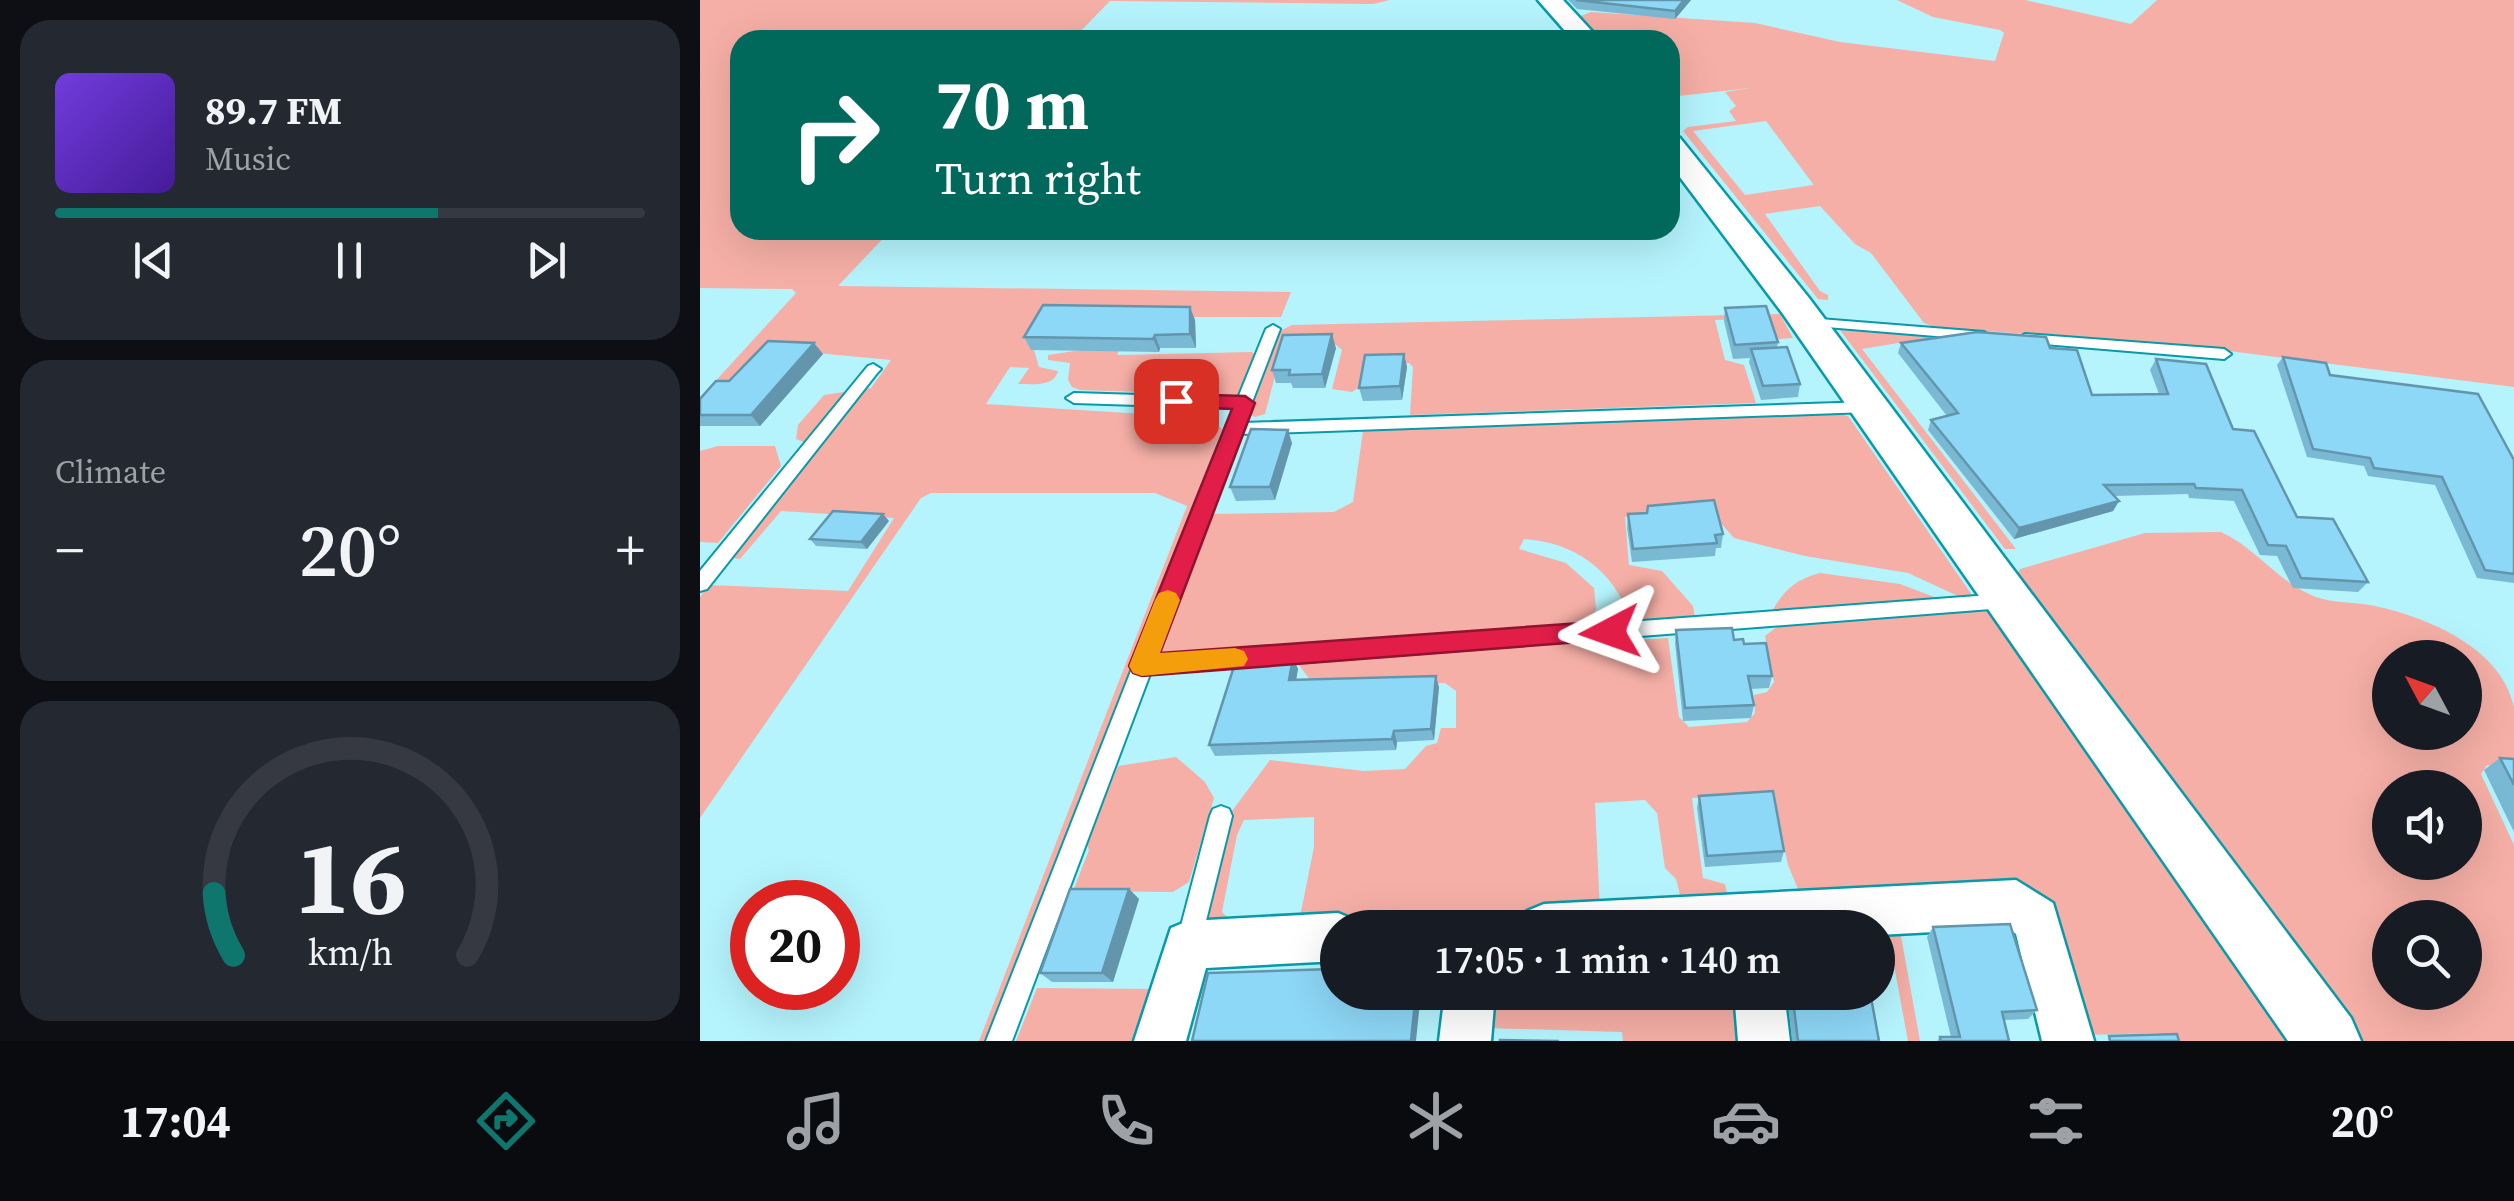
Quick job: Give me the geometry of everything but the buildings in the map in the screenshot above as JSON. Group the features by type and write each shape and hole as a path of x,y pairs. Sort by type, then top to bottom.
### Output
{"street":[{"path":"1550,0 1578,30"},
{"path":"1680,157 1807,322 2328,1041"},
{"path":"1895,912 2016,904 2036,920 2068,1041"},
{"path":"1160,1041 1188,944 1320,939"},
{"path":"1466,1041 1469,1010"},
{"path":"1761,1010 1764,1041"}],"lane":[{"path":"1807,322 2224,354"},
{"path":"999,1041 1274,330"},
{"path":"700,584 873,370"},
{"path":"1074,398 1245,403"},
{"path":"1234,430 1868,406"},
{"path":"1142,666 2006,600"},
{"path":"1188,944 1221,816"}],"shaded area":[{"path":"700,0 1390,0 1373,4 1110,1 1082,30 730,30 730,240 882,240 838,286 1291,292 1281,317 1134,317 1117,355 1252,352 1256,356 1240,395 1080,390 1068,380 1070,363 1048,360 1048,355 1100,347 1032,343 1039,367 1058,371 1056,376 1042,383 1018,384 1029,368 1010,367 986,404 1208,418 1222,429 988,1041 979,1041 1187,506 1155,493 931,493 921,498 700,818 700,597 709,585 848,591 894,518 781,511 740,559 732,558 815,446 796,439 798,425 824,395 871,388 891,360 785,350 700,408 700,398 796,293 792,289 700,288"},
{"path":"1897,0 2025,0 2131,24 2157,0 2514,0 2514,387 2198,347 1935,327 1924,323 1871,253 1855,244 1820,206 1765,214 1820,291 1828,295 1828,300 1818,299 1683,131 1688,127 1736,121 1729,111 1736,106 1725,92 1750,88 1680,96 1680,30 1587,30 1578,17 1591,12 1755,23 1840,42 1995,61 2004,33 1933,17","holes":["1766,121 1813,185 1745,195 1693,131"]},
{"path":"1780,314 1793,338 1778,339 1769,318 1715,320 1725,360 1744,365 1756,403 1410,415 1413,367 1409,363 1371,364 1362,370 1358,388 1352,392 1332,389 1342,350 1335,344 1294,346 1281,353 1265,414 1255,417 1246,413 1278,332 1292,325"},
{"path":"1840,330 1993,342 1910,341 1862,349 2016,549 2005,549"},
{"path":"1831,412 1848,416 1972,595 1958,596 1908,573 1805,556 1734,538 1711,512 1625,517 1629,565 1662,571 1693,606 1695,617 1631,621 1615,588 1591,563 1560,546 1524,539 1519,549 1566,563 1594,588 1596,609 1590,625 1563,627 1571,644 1668,638 1679,717 1689,727 1747,722 1755,713 1754,695 1767,692 1774,682 1765,636 1779,625 1983,608 1990,612 2298,1041 2170,1041 2158,1033 2085,1035 2046,916 1803,901 1788,865 1772,793 1692,798 1703,878 1725,884 1730,905 1683,907 1676,879 1665,868 1657,813 1645,800 1595,803 1600,910 1320,910 1320,926 1298,927 1314,847 1314,817 1244,820 1237,835 1222,912 1232,922 1223,931 1208,916 1232,811 1270,760 1364,771 1405,769 1426,746 1437,743 1441,728 1456,728 1456,691 1445,683 1337,685 1311,681 1289,652 1161,660 1155,656 1205,518 1213,514 1334,512 1353,502 1363,431 1370,427"},
{"path":"718,446 775,446 781,466 718,543 700,542 700,451"},
{"path":"2221,532 2309,594 2391,610 2461,640 2372,640 2372,750 2482,750 2482,656 2494,667 2514,707 2514,769 2487,765 2482,772 2372,770 2372,880 2482,880 2482,776 2514,845 2514,1041 2362,1041 2012,584 2020,569 2145,533"},
{"path":"1820,573 1900,584 1937,598 1772,611 1792,586"},
{"path":"1176,757 1205,782 1214,798 1189,882 1173,892 1073,891 1089,850 1086,842 1118,766"},
{"path":"1899,925 1920,1041 1908,1041 1895,971 1895,926"},
{"path":"1037,988 1157,989 1143,1041 1016,1041"},
{"path":"1489,1010 1747,1010 1750,1041 1623,1041 1622,1032 1488,1028"}],"slow traffic":[{"path":"1168,600 1142,666 1235,659"}],"route":[{"path":"1176,401 1245,403 1142,666 1610,632"}]}
